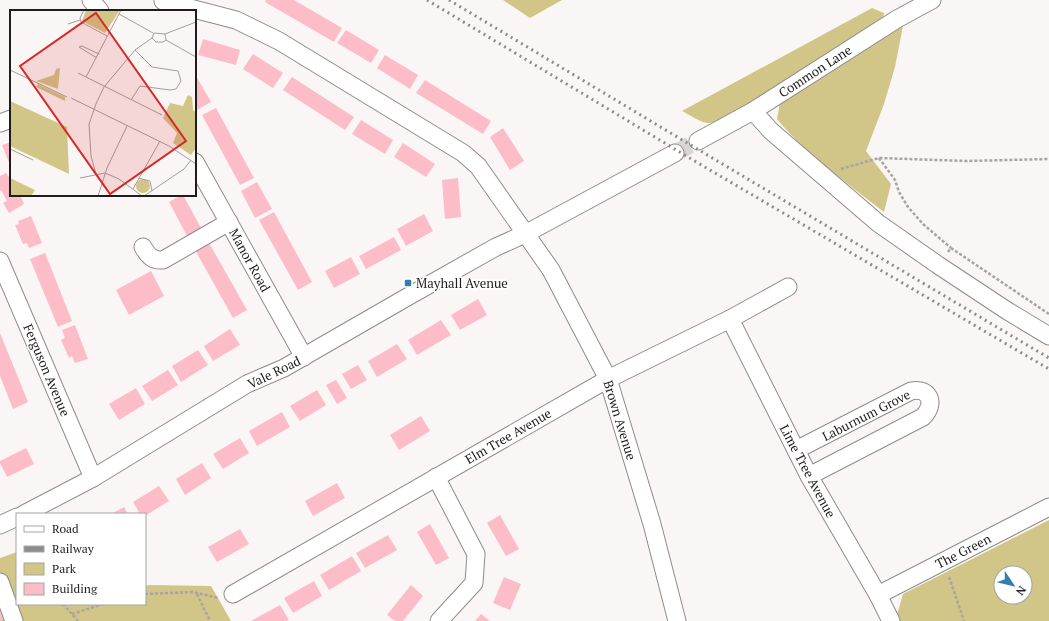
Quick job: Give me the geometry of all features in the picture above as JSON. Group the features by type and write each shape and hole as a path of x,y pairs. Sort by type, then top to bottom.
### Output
{"street":[{"path":"91,0 99,10"},
{"name":"Common Lane","path":"698,141 753,111 897,19 932,0"},
{"path":"162,4 190,10"},
{"path":"196,11 236,20 279,41 463,152 478,166 525,234"},
{"path":"753,111 771,131 878,223 1006,310 1049,336"},
{"path":"0,123 10,119"},
{"name":"Vale Road","path":"26,513 93,478 250,383 284,368 496,247 525,234 675,153"},
{"name":"Manor Road","path":"196,164 304,357"},
{"path":"143,247 148,256 152,259 158,261 163,260 229,222"},
{"name":"Brown Avenue","path":"525,234 551,270 608,379 652,524 677,621"},
{"name":"Ferguson Avenue","path":"0,261 93,478"},
{"name":"Elm Tree Avenue","path":"233,594 608,379 730,319 788,287"},
{"name":"Lime Tree Avenue","path":"730,319 809,476 878,595 891,621"},
{"name":"Laburnum Grove","path":"796,450 911,391 920,390 928,396 930,408 923,416 809,476"},
{"path":"436,477 476,554 474,583 439,621"},
{"name":"The Green","path":"878,595 1049,507"},
{"path":"0,525 16,517"},
{"path":"0,582 14,621"}],"path":[{"path":"822,175 879,158 967,161 1049,159"},
{"path":"879,158 895,180 899,192 908,207 923,224 951,248 1049,314"},
{"path":"938,265 951,248"},
{"path":"944,561 964,621"},
{"path":"146,594 193,592 218,598 233,594"},
{"path":"197,593 210,621"},
{"path":"65,605 78,621"},
{"path":"72,614 100,605"}],"green space":[{"path":"503,0 562,0 530,18"},
{"path":"872,8 884,13 882,24 764,97 738,111 707,123 682,111"},
{"path":"903,26 895,67 884,104 866,151 891,184 884,212 814,157 777,119 780,102"},
{"path":"1049,520 1049,621 900,621 897,615 903,594"},
{"path":"16,552 16,605 146,605 146,586 211,586 231,621 0,621 0,558"}],"building":[{"path":"266,0 294,0 342,28 334,42 265,2"},
{"path":"346,30 379,50 371,63 337,43"},
{"path":"203,39 240,50 236,65 198,55"},
{"path":"253,54 283,73 273,88 243,69"},
{"path":"385,55 418,75 410,89 377,68"},
{"path":"196,76 211,102 197,110 196,108"},
{"path":"292,77 354,117 345,130 283,90"},
{"path":"425,80 491,121 483,134 416,93"},
{"path":"216,108 254,178 240,185 202,115"},
{"path":"361,120 393,140 385,154 352,134"},
{"path":"503,128 524,161 510,170 490,137"},
{"path":"10,142 10,165 2,145"},
{"path":"403,143 435,164 426,177 394,157"},
{"path":"6,173 10,179 10,196 20,196 24,204 9,213 3,203 7,201 1,190 0,191 0,176"},
{"path":"458,178 461,217 445,219 442,180"},
{"path":"257,182 272,209 255,218 241,191"},
{"path":"179,196 184,196 201,228 187,236 169,202"},
{"path":"274,212 312,282 298,290 259,220"},
{"path":"424,214 433,231 406,246 397,229"},
{"path":"31,216 42,243 29,248 27,243 23,244 15,225 19,224 18,221"},
{"path":"394,237 401,250 366,269 359,256"},
{"path":"208,241 247,310 233,318 194,248"},
{"path":"45,253 72,321 58,327 30,259"},
{"path":"351,257 360,274 334,288 325,271"},
{"path":"151,271 164,296 129,315 116,290"},
{"path":"478,299 487,315 460,330 451,315"},
{"path":"441,320 451,335 417,355 408,340"},
{"path":"75,325 88,359 75,363 72,356 69,358 61,340 65,338 62,330"},
{"path":"230,329 240,345 213,361 204,346"},
{"path":"0,333 28,402 13,409 0,376"},
{"path":"397,344 407,359 377,377 368,361"},
{"path":"198,350 208,365 181,382 172,366"},
{"path":"358,365 367,380 351,389 342,374"},
{"path":"168,370 178,385 152,401 142,386"},
{"path":"336,380 347,398 337,404 326,385"},
{"path":"136,388 145,404 119,420 109,404"},
{"path":"317,390 326,405 300,421 290,406"},
{"path":"282,412 290,427 257,446 249,431"},
{"path":"421,416 430,431 399,450 390,435"},
{"path":"240,438 249,453 223,469 213,454"},
{"path":"26,448 34,464 7,477 0,461"},
{"path":"202,463 211,478 185,495 176,479"},
{"path":"337,483 345,498 313,516 305,501"},
{"path":"159,486 169,501 146,515 146,513 139,513 133,502"},
{"path":"124,507 127,513 113,513"},
{"path":"500,515 519,549 506,556 487,523"},
{"path":"430,524 449,558 436,565 417,532"},
{"path":"240,529 249,544 217,562 208,547"},
{"path":"388,535 397,550 365,568 356,553"},
{"path":"352,556 361,571 329,590 320,575"},
{"path":"504,577 521,584 510,610 493,603"},
{"path":"314,581 322,596 293,613 284,598"},
{"path":"411,585 423,596 403,621 395,621 387,615"},
{"path":"0,596 9,617 0,621"},
{"path":"280,605 289,620 251,621"},
{"path":"481,614 490,621 475,621"}],"tunnel":[{"path":"675,153 698,141"}],"railway":[{"path":"427,0 698,163 1049,369"},
{"path":"449,0 1049,358"}],"place":[{"name":"Mayhall Avenue","path":"408,283"}]}
